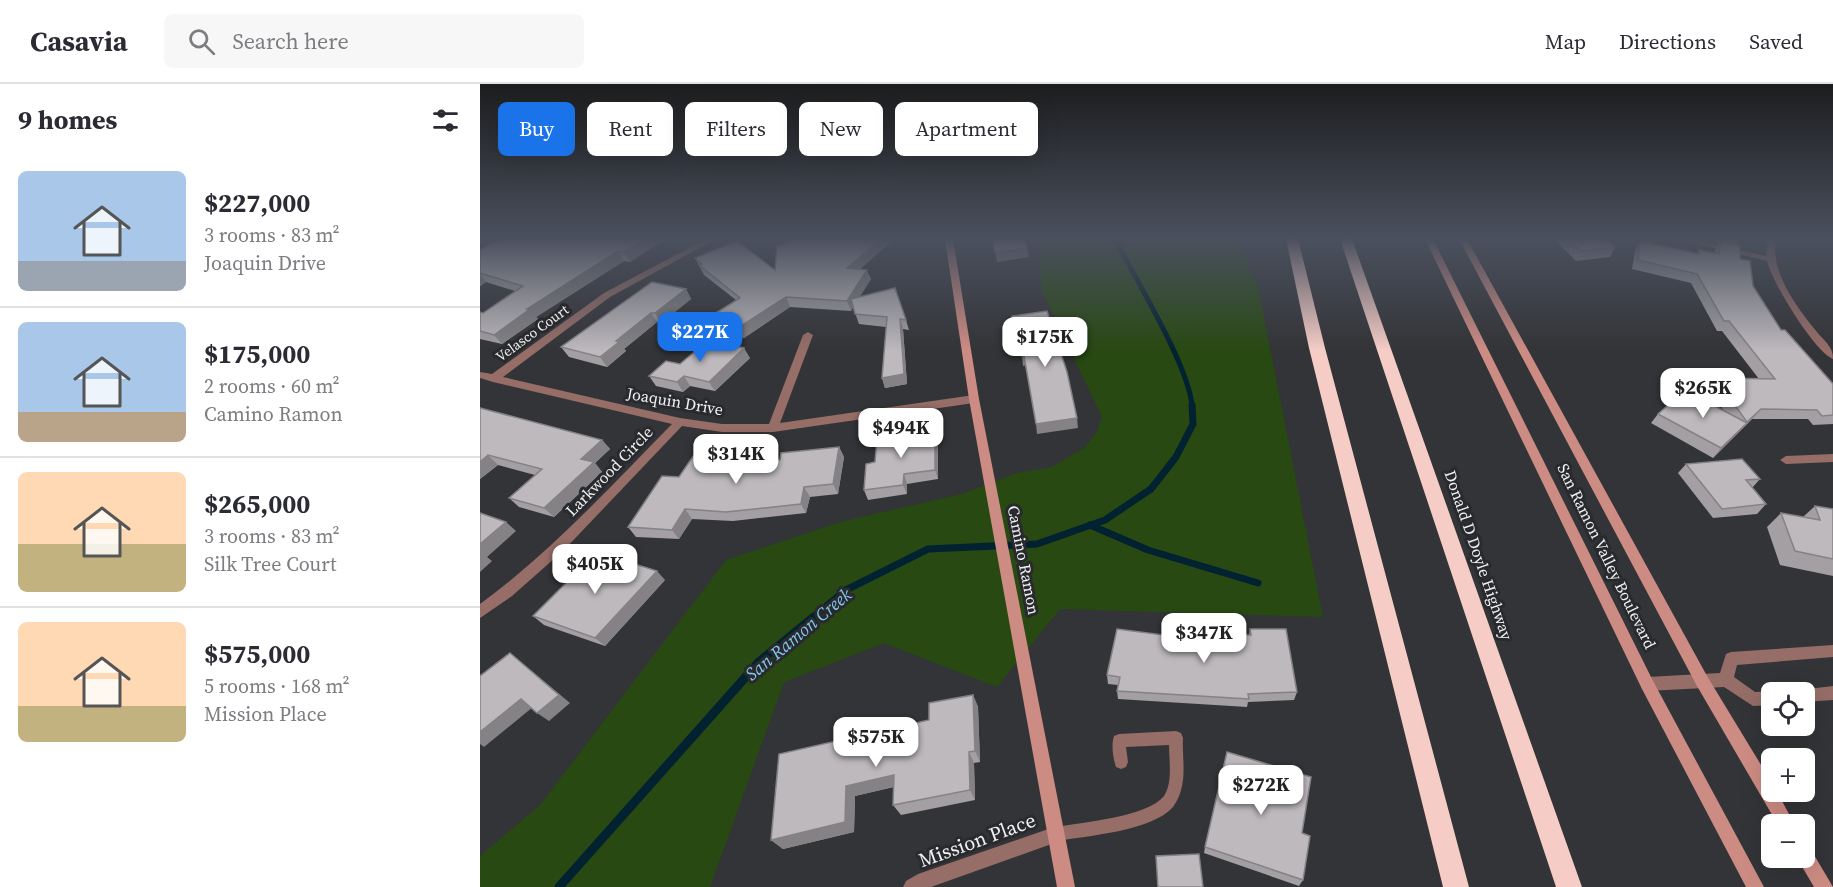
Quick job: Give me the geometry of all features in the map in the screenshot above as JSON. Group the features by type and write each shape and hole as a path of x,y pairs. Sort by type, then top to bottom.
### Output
{"highway":[{"path":"1301,276 1320,360 1456,887"},
{"name":"Donald D Doyle Highway","path":"1359,276 1569,887"}],"main road":[{"name":"Camino Ramon","path":"955,276 974,399 1066,887"},
{"name":"San Ramon Valley Boulevard","path":"1447,276 1487,360 1540,460 1647,684 1755,887"},
{"name":"San Ramon Valley Boulevard","path":"1483,276 1702,681 1781,814"},
{"path":"1812,868 1824,887"}],"street":[{"name":"Velasco Court","path":"493,379 607,295 642,276"},
{"path":"1778,276 1789,300 1833,356"},
{"path":"773,428 808,335"},
{"name":"Joaquin Drive","path":"480,375 680,422 722,428 773,428 974,399"},
{"name":"Larkwood Circle","path":"480,612 511,591 550,555 680,422"},
{"path":"1786,460 1833,458"},
{"path":"1726,680 1731,659 1833,651"},
{"path":"1647,684 1726,680 1753,699 1761,699"},
{"path":"1815,694 1833,693"},
{"name":"Mission Place","path":"912,887 1057,834"}],"lane":[{"path":"1057,834 1146,817 1166,805 1174,791 1176,738 1119,741 1121,762"}],"green space":[{"path":"1041,276 1253,276 1258,287 1323,617 1060,609 997,687 884,643 784,682 710,887 480,887 480,856 540,805 726,560 840,522 962,494 1017,473 1052,467 1084,448 1097,432 1102,417 1042,291"}],"building":[{"path":"491,276 578,276 527,309 530,309 494,335 480,331 480,312 483,313 523,286"},
{"path":"713,276 863,276 847,301 786,297 738,328 711,316 740,298"},
{"path":"1698,276 1752,276 1753,286 1781,330 1785,330 1833,384 1833,415 1822,416 1817,410 1761,409 1747,422 1715,378 1775,379 1729,321 1724,321"},
{"path":"652,282 686,289 655,313 651,313 600,357 561,347"},
{"path":"895,288 906,320 900,319 904,374 882,378 887,317 855,314 851,299"},
{"path":"1047,311 1067,372 1077,418 1036,424 1024,356 1022,356 1012,316"},
{"path":"708,340 744,348 709,382 684,376 677,382 649,376 666,361 680,364"},
{"path":"1685,390 1747,423 1721,448 1658,414"},
{"path":"480,408 602,440 581,459 594,462 544,508 509,498 542,469 488,455 480,462"},
{"path":"935,430 935,470 904,474 903,485 864,490 866,464 875,462 877,438"},
{"path":"839,447 833,484 804,487 801,504 726,512 685,509 672,530 628,527 662,476 679,477 694,455 780,460 781,453"},
{"path":"1742,459 1760,479 1746,480 1766,504 1722,509 1686,464"},
{"path":"1815,506 1833,509 1833,559 1795,551 1781,513 1820,520"},
{"path":"480,513 506,522 480,544"},
{"path":"597,552 657,571 595,638 533,616"},
{"path":"1117,629 1163,635 1163,633 1208,636 1208,634 1251,635 1250,629 1286,629 1297,692 1248,694 1249,699 1117,691 1120,677 1107,675"},
{"path":"510,653 559,695 537,713 521,699 480,732 480,676"},
{"path":"973,695 975,751 969,752 970,790 893,805 894,775 846,786 845,822 771,840 779,754 929,720 929,703"},
{"path":"1227,752 1311,777 1302,833 1310,836 1303,880 1205,847"},
{"path":"1199,854 1203,887 1158,887 1156,856"}],"waterway":[{"name":"San Ramon Creek","path":"1135,276 1172,346 1189,389 1192,406"},
{"name":"San Ramon Creek","path":"1090,525 1105,520 1151,489 1176,457 1193,424 1192,405"},
{"name":"San Ramon Creek","path":"812,618 846,590 928,549 1037,544 1090,525"},
{"path":"1090,525 1148,550 1258,583"},
{"name":"San Ramon Creek","path":"559,887 759,662 814,617"}]}
